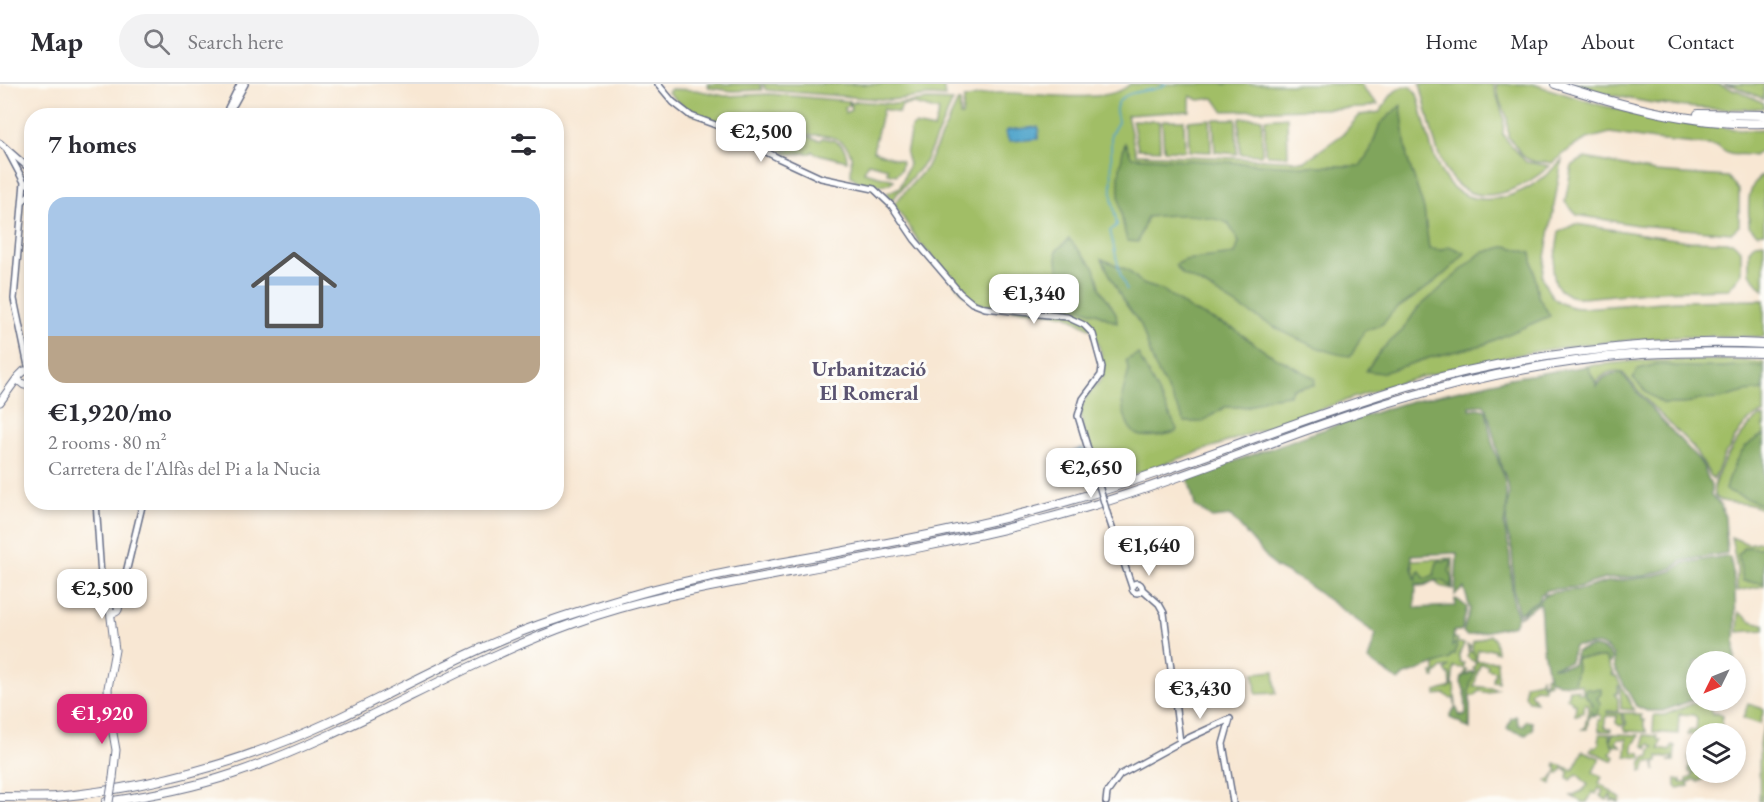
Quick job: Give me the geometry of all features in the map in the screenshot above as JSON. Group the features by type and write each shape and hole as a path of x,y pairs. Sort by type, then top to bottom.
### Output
{"highway":[{"path":"1555,84 1610,101 1708,121 1764,123"},
{"path":"1652,110 1711,116 1764,115"},
{"path":"0,797 53,797 99,791 158,781 216,766 268,748 331,721 489,645 535,626 604,604 688,581 882,544 1069,501 1410,386 1503,364 1602,349 1697,343 1764,342"},
{"path":"107,802 154,795 203,783 267,761 523,643 573,623 641,602 693,590 948,542 1049,518 1139,490 1385,404 1482,378 1561,364 1633,355 1708,352 1764,353"}],"main road":[{"path":"2,399 24,382"},
{"path":"107,802 113,778 116,750 109,711 108,688 115,650 114,605"}],"street":[{"path":"230,108 241,84"},
{"path":"228,108 241,84"},
{"path":"658,84 690,116 724,128 743,140 821,178 874,189 892,206 915,240 941,272 964,297 975,305 1061,316 1073,319 1087,328 1095,338 1102,371 1098,382 1083,399 1078,416 1127,574 1134,585 1133,592 1140,593 1142,589"},
{"path":"0,142 24,164"},
{"path":"7,150 23,181"},
{"path":"24,175 14,299 24,352"},
{"path":"97,510 101,576 114,605"},
{"path":"114,605 141,510"},
{"path":"1134,585 1141,585 1142,589 1159,604 1164,614 1180,742"},
{"path":"1106,802 1107,793 1120,775 1230,718 1223,744 1233,802"}],"green space":[{"path":"708,84 760,84 762,90 733,91 709,88"},
{"path":"762,84 943,84 945,97 930,96 890,100 766,90"},
{"path":"1130,84 1361,84 1378,104 1364,108 1223,111 1214,98 1199,100 1190,96 1190,111 1127,115 1136,154 1305,161 1343,134 1360,115 1380,112 1396,91 1411,86 1417,94 1439,169 1453,187 1463,194 1486,199 1511,195 1538,182 1562,160 1542,275 1551,295 1561,303 1582,308 1675,301 1764,300 1764,337 1676,337 1632,340 1588,344 1500,358 1398,383 1101,486 1084,433 1081,411 1087,396 1103,376 1101,353 1093,330 1066,315 977,304 963,293 919,242 894,204 926,168 958,101 960,102 960,116 962,116 964,99 980,95 1011,93 1104,95 1119,91"},
{"path":"1420,84 1493,84 1504,118 1503,135 1526,162 1550,166 1526,183 1497,194 1483,195 1470,192 1457,185 1447,172 1438,153"},
{"path":"1496,84 1533,84 1631,112 1727,128 1764,129 1764,148 1754,156 1732,154 1717,146 1610,133 1587,139 1552,163 1532,161 1522,154 1508,137 1507,117 1500,102"},
{"path":"1573,84 1717,84 1764,103 1764,108 1715,109 1667,105 1620,97"},
{"path":"1724,84 1764,84 1764,99 1734,86"},
{"path":"671,89 696,90 725,96 770,94 849,101 849,106 845,107 845,113 851,110 850,101 852,103 855,101 895,104 928,100 953,101 925,162 891,201 887,193 900,187 909,164 906,154 911,128 915,125 934,129 939,111 914,104 902,105 899,113 883,109 873,151 902,161 901,170 896,175 887,173 888,168 868,163 864,172 894,180 879,186 860,182 851,176 851,156 848,149 837,139 823,135 800,135 785,150 765,149 723,124 690,113 668,92"},
{"path":"1401,105 1407,157 1424,209 1429,249 1441,250 1449,246 1465,253 1441,277 1393,312 1384,323 1364,331 1351,356 1316,347 1295,338 1183,275 1175,265 1185,260 1235,254 1239,242 1228,223 1188,215 1147,217 1138,242 1127,241 1121,216 1119,192 1120,169 1125,143 1132,157 1300,166 1360,166 1370,151 1380,124"},
{"path":"1287,117 1288,156 1267,155 1265,153 1265,119"},
{"path":"1241,118 1262,118 1262,155 1240,154 1239,120"},
{"path":"1210,119 1211,152 1189,151 1188,121"},
{"path":"1236,119 1237,154 1215,152 1213,120"},
{"path":"1132,120 1159,121 1160,150 1138,149"},
{"path":"1164,120 1184,120 1185,151 1164,150 1162,122"},
{"path":"801,137 821,140 822,138 837,142 843,147 847,161 812,151 811,153 782,154"},
{"path":"1585,158 1655,172 1728,177 1739,191 1739,226 1731,233 1637,225 1577,215 1565,202 1572,165"},
{"path":"1761,176 1764,176 1764,232 1757,233 1749,226 1749,199 1752,187"},
{"path":"1575,224 1689,241 1732,242 1741,250 1741,274 1729,289 1656,291 1583,298 1570,296 1560,290 1555,282 1553,271 1559,232"},
{"path":"1069,239 1095,268 1101,290 1116,313 1117,323 1077,307 1065,298 1059,278 1056,251"},
{"path":"1764,242 1764,290 1749,273 1749,250 1755,243"},
{"path":"1507,246 1531,253 1538,296 1550,316 1483,345 1432,357 1382,373 1366,371 1381,350 1402,331 1417,309 1481,253"},
{"path":"1102,259 1128,270 1143,284 1164,291 1191,310 1234,329 1266,352 1315,378 1314,385 1293,388 1289,395 1267,398 1247,407 1225,407 1202,422 1185,422 1154,365 1141,325 1122,299"},
{"path":"1138,354 1177,429 1176,432 1147,437 1138,435 1127,423 1122,403 1128,373 1126,360"},
{"path":"1635,361 1764,362 1764,414 1750,420 1739,431 1713,480 1693,447 1623,373 1616,371 1608,373 1596,383 1587,366"},
{"path":"1657,364 1679,367 1764,366 1764,390 1745,392 1720,399 1664,404 1648,394 1633,378 1638,369"},
{"path":"1587,366 1596,386 1607,376 1621,373 1699,460 1711,486 1711,495 1720,504 1725,517 1727,553 1682,561 1673,568 1645,576 1605,579 1579,587 1548,590 1519,613 1515,597 1511,544 1506,528 1508,483 1502,470 1487,409 1483,405 1470,406 1470,409 1486,410 1492,442 1505,481 1507,504 1504,526 1509,547 1513,603 1518,616 1514,625 1467,636 1463,632 1470,609 1464,588 1455,595 1457,553 1412,555 1412,568 1416,580 1418,572 1420,571 1425,579 1434,575 1437,562 1449,559 1452,562 1449,571 1453,578 1451,587 1445,582 1435,580 1424,585 1416,584 1415,608 1455,606 1455,599 1467,607 1462,629 1454,631 1452,646 1456,643 1455,655 1451,655 1450,659 1403,676 1399,681 1368,660 1376,634 1302,581 1275,567 1231,516 1212,518 1195,506 1188,478 1313,433 1401,404 1510,378"},
{"path":"1760,417 1764,417 1764,510 1751,505 1722,501 1715,496 1714,489 1716,479 1728,454 1745,430"},
{"path":"1764,435 1764,506 1726,490 1738,457 1749,444"},
{"path":"1731,537 1748,544 1764,541 1764,586 1737,591 1737,569"},
{"path":"1764,546 1764,583 1743,581 1738,555 1744,547"},
{"path":"1726,556 1730,558 1736,609 1735,651 1686,651 1686,703 1663,711 1647,711 1636,706 1614,667 1613,655 1604,647 1595,644 1575,646 1570,662 1553,667 1573,665 1576,652 1591,647 1600,648 1608,653 1612,658 1609,665 1605,658 1576,658 1574,684 1559,683 1549,679 1543,650 1540,603 1519,617 1527,608 1544,595 1554,592 1649,577 1672,571 1684,563"},
{"path":"1453,558 1453,589 1440,586 1435,580 1424,586 1416,586 1412,560"},
{"path":"1739,612 1751,621 1764,624 1764,630 1738,632"},
{"path":"1490,635 1495,640 1497,652 1494,652 1494,649 1478,650 1476,661 1497,661 1498,682 1493,681 1495,671 1487,669 1488,665 1480,664 1474,686 1497,689 1490,693 1479,691 1475,696 1470,696 1470,729 1457,721 1454,698 1451,699 1445,694 1436,695 1436,692 1451,687 1450,674 1448,675 1445,670 1450,667 1442,668 1435,678 1432,673 1435,673 1435,663 1450,659 1453,638 1464,644 1459,655 1460,663 1464,663 1464,666 1463,668 1454,667 1452,685 1454,685 1457,715 1468,714 1463,683 1465,669 1467,670 1466,676 1470,676 1470,673 1475,673 1473,669 1476,663 1467,657 1469,652 1467,645 1470,646 1469,651 1473,652 1476,660 1472,648 1473,642"},
{"path":"1575,658 1605,658 1634,710 1621,709 1620,686 1618,686 1618,693 1615,694 1618,699 1618,711 1607,711 1607,713 1641,715 1647,732 1626,731 1623,728 1627,724 1623,715 1621,715 1625,724 1620,726 1616,723 1617,716 1606,716 1604,727 1611,731 1599,731 1598,720 1601,720 1601,715 1589,716 1587,729 1582,729 1585,727 1589,705 1585,703 1583,713 1575,715 1576,703 1572,703 1567,698 1569,689 1583,693 1582,685 1574,684 1577,668"},
{"path":"1274,671 1276,693 1256,694 1254,673"},
{"path":"1470,672 1474,675 1469,695 1469,728 1450,718 1450,714 1457,709 1460,716 1466,715 1465,692 1461,683 1462,676"},
{"path":"1548,675 1550,683 1544,685 1544,689 1535,688 1530,693 1536,702 1529,701 1525,695 1525,684 1540,681 1541,676 1542,685 1546,682 1545,676"},
{"path":"1586,688 1601,689 1601,694 1597,698 1601,704 1596,715 1590,713 1593,705 1584,694"},
{"path":"1748,704 1764,709 1760,724 1743,718"},
{"path":"1686,706 1686,711 1711,711 1713,714 1723,716 1722,723 1697,723 1697,718 1694,715 1679,714 1678,734 1653,732 1654,715 1664,715"},
{"path":"1516,716 1519,725 1523,726 1526,721 1532,722 1533,729 1526,735 1507,729 1511,718"},
{"path":"1764,726 1764,796 1762,796 1763,801 1759,801 1759,753"},
{"path":"1600,734 1610,734 1613,748 1610,754 1615,757 1613,761 1590,750 1593,747 1596,748 1600,742 1598,740"},
{"path":"1612,734 1639,735 1633,745 1633,752 1641,753 1642,758 1626,756 1627,739 1618,739 1616,742 1621,746 1614,745 1611,741"},
{"path":"1644,735 1657,736 1657,739 1661,741 1659,749 1670,751 1672,745 1675,746 1674,761 1668,761 1672,760 1672,757 1658,756 1655,771 1654,762 1647,762 1644,771 1641,771 1642,761 1645,757 1650,757 1651,749 1654,747 1650,744 1647,745 1648,748 1644,746"},
{"path":"1583,751 1600,758 1593,772 1602,777 1599,783 1621,799 1619,802 1611,801 1611,795 1607,800 1600,796 1603,791 1599,788 1596,794 1593,792 1587,802 1571,796 1588,785 1577,774 1571,780 1568,778 1569,771 1563,768 1559,774 1556,773 1551,784 1546,781 1551,779 1558,770 1555,763 1573,770"},
{"path":"1676,779 1681,780 1681,783 1689,786 1678,789"}],"water":[{"path":"1038,127 1038,139 1010,141 1006,132 1008,130"},
{"path":"1081,448 1085,450 1091,471 1070,478 1069,454"}],"waterway":[{"path":"1127,290 1121,277 1110,231 1117,225 1112,198 1111,134 1118,122 1116,108 1119,101 1131,94 1166,84"}],"district":[{"name":"Urbanització El Romeral","path":"869,380"}]}
